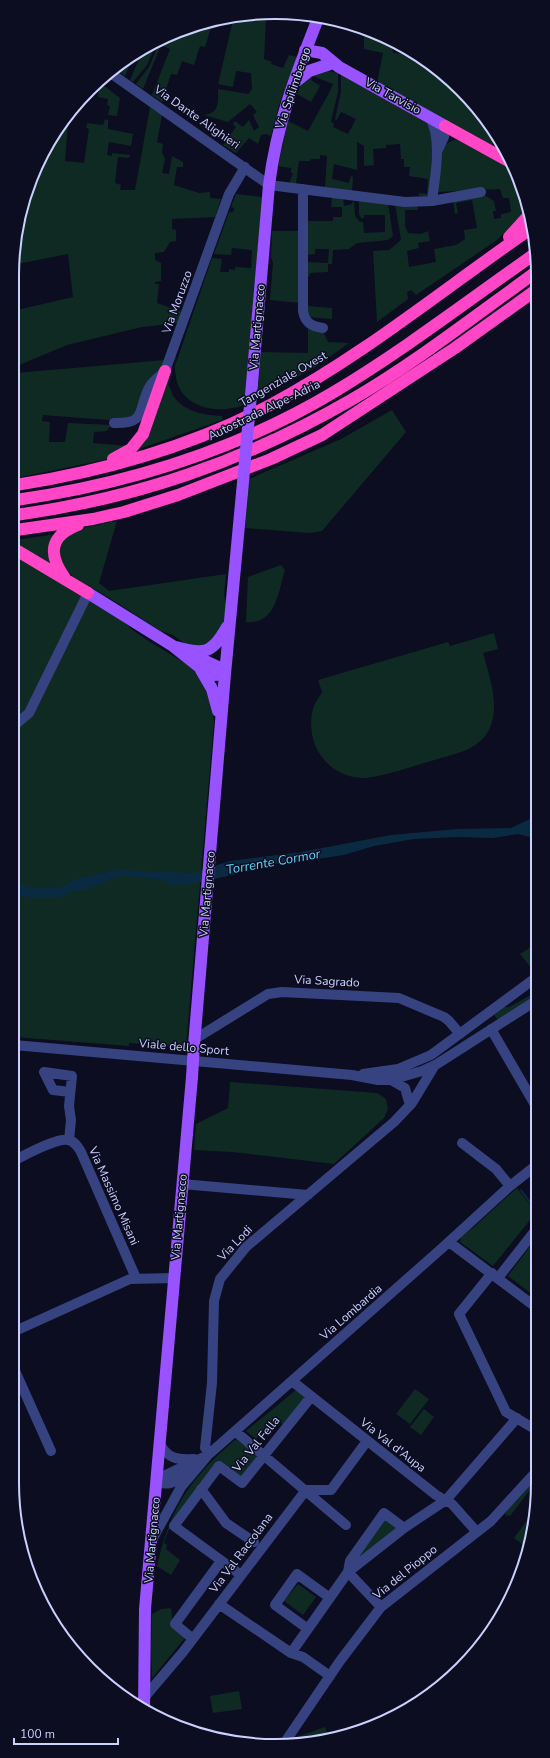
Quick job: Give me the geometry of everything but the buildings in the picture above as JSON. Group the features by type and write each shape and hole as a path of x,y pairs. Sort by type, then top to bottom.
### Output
{"highway":[{"path":"440,129 463,136 503,158"},
{"path":"494,254 525,220"},
{"name":"Tangenziale Ovest","path":"19,484 72,475 120,463 183,443 232,423 272,404 309,383 367,344 527,231"},
{"name":"Autostrada Alpe-Adria","path":"19,500 74,491 147,473 212,451 277,422 333,392 387,358 530,257"},
{"path":"19,514 93,502 127,494 198,472 269,443 353,399 406,364 531,276"},
{"path":"65,578 54,559 54,548 58,539 66,531 94,519 178,495 271,459 322,435 455,348 531,294"},
{"path":"72,475 122,455 138,443 143,434 165,371"},
{"path":"19,530 94,519"},
{"path":"19,552 88,593"}],"main road":[{"name":"Via Spilimbergo","path":"269,185 277,136 292,85 317,23"},
{"name":"Via Tarvisio","path":"318,23 321,47 334,64"},
{"name":"Via Tarvisio","path":"306,50 311,57 334,64 429,116 440,129"},
{"path":"292,85 309,71 334,64"},
{"name":"Via Martignacco","path":"142,1702 145,1623 225,674 269,185"},
{"name":"Via Martignacco","path":"88,593 173,646 218,667 225,674"},
{"name":"Via Martignacco","path":"173,646 196,652 206,651 216,644 230,623"},
{"name":"Via Martignacco","path":"173,646 199,668 213,675 225,674"},
{"name":"Via Martignacco","path":"199,668 212,689 221,724"}],"street":[{"name":"Via Dante Alighieri","path":"114,76 269,185"},
{"path":"432,201 440,129"},
{"path":"439,147 453,136 463,136"},
{"name":"Via Moruzzo","path":"114,423 130,423 139,417 150,386 165,371 230,194 245,167"},
{"path":"269,185 406,202 432,201 482,192"},
{"path":"303,189 303,311 305,319 310,325 323,328"},
{"path":"19,722 28,714 88,593"},
{"path":"522,988 531,980"},
{"path":"522,988 531,984"},
{"name":"Viale dello Sport","path":"352,1075 398,1069 431,1055 522,988"},
{"name":"Via Sagrado","path":"195,1042 268,994 282,992 399,998 444,1017 460,1034"},
{"name":"Viale dello Sport","path":"19,1045 352,1075 378,1080 391,1080 422,1071 437,1064 531,1004"},
{"path":"483,1017 492,1029 531,1098"},
{"name":"Via Lodi","path":"403,1111 409,1102 422,1071 431,1055"},
{"name":"Via Lodi","path":"209,1454 205,1448 212,1383 214,1301 220,1279 246,1247 379,1136 417,1095 437,1064"},
{"path":"391,1080 405,1088 409,1102"},
{"path":"19,1158 58,1141 69,1140 71,1120 69,1106 70,1092"},
{"name":"Via Massimo Misani","path":"69,1140 74,1142 79,1149 136,1278"},
{"path":"462,1143 496,1169 510,1186"},
{"name":"Via Lombardia","path":"152,1540 181,1487 209,1454 236,1432 510,1186 531,1169"},
{"path":"182,1184 308,1195"},
{"path":"531,1235 459,1314 506,1412 531,1427"},
{"path":"449,1242 531,1303"},
{"path":"19,1329 136,1278 174,1278"},
{"path":"19,1379 51,1450"},
{"name":"Via Val d'Aupa","path":"292,1381 436,1495 446,1500 476,1531"},
{"name":"Via Val Fella","path":"222,1561 174,1526 219,1466 242,1483 311,1397"},
{"path":"291,1653 348,1572 404,1528 446,1500 517,1418"},
{"path":"236,1432 346,1524"},
{"path":"306,1490 331,1490 367,1441"},
{"name":"Via Lombardia","path":"160,1444 167,1454 177,1460 198,1459"},
{"name":"Via Lombardia","path":"193,1473 169,1484 162,1484 157,1480 209,1454"},
{"name":"Via del Pioppo","path":"288,1738 330,1676 381,1607 497,1515 531,1477"},
{"path":"201,1489 226,1523 254,1542"},
{"name":"Via Val Raccolana","path":"144,1703 306,1490"},
{"path":"348,1572 350,1561 384,1514 404,1528"},
{"path":"193,1639 175,1624 222,1561 241,1575"},
{"path":"348,1572 381,1607"},
{"path":"308,1629 275,1605 279,1598 297,1574 330,1598"},
{"path":"220,1604 291,1653 303,1657 330,1676"}],"green space":[{"path":"266,20 264,59 272,62 271,64 283,68 289,55 297,57 279,105 271,136 266,134 261,135 258,144 249,138 236,153 223,145 236,127 233,124 235,121 243,127 249,120 254,131 259,127 253,115 257,112 250,104 228,122 204,115 213,112 217,106 218,89 248,94 252,89 251,73 236,71 233,87 218,84 232,23"},
{"path":"211,28 205,47 200,46 194,65 182,61 177,75 171,74 162,102 152,95 170,49 162,45 177,38"},
{"path":"365,35 388,45 392,47 393,53 404,54 431,72 456,94 478,119 494,142 492,145 377,83 383,53 364,49"},
{"path":"161,46 143,89 136,84 149,67 157,47"},
{"path":"154,49 147,65 133,82 130,80 140,58"},
{"path":"130,64 125,76 119,72"},
{"path":"323,70 338,73 338,92 331,121 334,124 333,127 348,134 356,119 341,112 336,121 335,119 341,92 341,75 427,121 433,141 429,196 419,196 419,193 427,194 428,179 409,176 410,167 404,167 404,159 401,159 400,144 386,145 386,148 373,149 374,165 364,166 364,146 357,142 357,170 334,164 332,179 349,183 351,176 353,177 352,191 325,187 327,156 320,155 320,159 299,161 296,184 289,184 293,173 291,173 291,168 278,166 288,121 308,131 333,84 313,76 311,80 320,86 311,102 297,94 303,81"},
{"path":"103,85 120,98 117,116 108,115 110,106 107,105 108,99 98,97 99,90"},
{"path":"150,107 162,115 157,142 163,144 162,153 165,158 162,173 169,174 172,156 183,162 183,167 177,167 174,185 199,193 210,192 210,198 221,199 215,217 172,219 172,229 176,230 176,241 170,242 164,252 155,253 155,260 161,263 161,281 155,282 155,284 159,284 157,303 182,312 178,323 142,327 67,345 19,365 19,310 73,297 68,254 20,263 24,225 38,177 53,147 68,125 65,161 84,163 89,129 86,128 87,123 103,125 105,119 108,120 108,129 133,134 131,146 109,142 107,155 112,156 112,153 130,155 129,158 118,157 115,183 121,185 120,190 135,190"},
{"path":"454,140 460,140 506,165 512,177 524,215 497,240 416,295 411,290 407,292 408,299 377,322 373,251 389,250 401,240 395,204 417,206 418,210 405,210 405,226 408,233 421,234 428,231 430,241 418,243 419,248 407,251 409,267 436,262 434,249 456,245 465,239 464,230 477,228 472,200 456,203 458,213 455,214 453,200 483,194 494,201 496,211 493,211 494,219 501,218 501,214 511,212 509,198 503,198 500,189 438,192 441,154 444,145"},
{"path":"236,194 262,197 245,405 220,409 208,408 197,405 188,399 181,391 176,380 175,366 212,258 222,259 220,272 229,272 229,269 235,270 235,267 251,268 252,250 232,248 231,255 214,254 229,212 233,212 234,208 231,207"},
{"path":"332,196 343,198 344,206 352,204 354,199 355,216 360,222 363,222 364,233 385,232 385,215 364,215 364,218 361,218 359,214 359,200 388,203 393,236 388,240 357,243 349,249 333,250 332,264 328,264 328,272 310,273 309,276 306,277 306,262 328,263 329,249 315,249 315,254 306,255 306,221 333,221 333,217 342,217 342,207 331,207"},
{"path":"272,231 300,231 300,303 270,300 273,263 271,257"},
{"path":"307,306 332,308 332,319 307,317"},
{"path":"308,328 323,331 328,342 349,343 317,366 257,399 261,352 308,353"},
{"path":"165,360 138,412 121,421 43,415 42,421 50,422 49,442 65,442 68,423 111,425 107,431 94,432 93,443 129,446 104,460 19,477 19,373"},
{"path":"167,383 178,402 195,412 222,416 222,420 136,450"},
{"path":"392,410 406,432 322,531 310,533 245,528 249,479 341,439"},
{"path":"117,521 99,583 109,591 226,574 224,595 227,608 223,626 207,647 188,646 173,635 161,631 75,578 63,567 59,553 62,540 78,529"},
{"path":"57,534 51,565 19,548 19,540"},
{"path":"19,557 120,617 131,629 197,670 211,698 214,721 186,1047 129,1043 129,1046 19,1037"},
{"path":"281,565 285,570 277,597 270,613 256,622 246,622 248,577"},
{"path":"494,633 498,649 483,653 493,692 493,718 489,730 481,740 469,749 391,773 366,778 352,777 340,773 330,766 322,757 312,735 311,722 313,709 322,692 318,680 448,642 450,646"},
{"path":"531,947 531,968 520,954"},
{"path":"531,995 531,999 499,1021 494,1015 504,1007 509,1007"},
{"path":"230,1082 377,1093 386,1099 388,1109 384,1118 334,1164 232,1152 194,1150 196,1124 228,1108"},
{"path":"517,1188 531,1206 531,1219 493,1266 460,1242 461,1237"},
{"path":"531,1245 531,1293 508,1276"},
{"path":"415,1389 429,1399 410,1424 396,1414"},
{"path":"296,1390 307,1398 285,1426 274,1418 256,1439 246,1431"},
{"path":"424,1409 434,1417 421,1435 410,1427"},
{"path":"236,1439 261,1458 241,1481 220,1463 173,1529 169,1529 164,1543 167,1545 166,1549 180,1560 171,1575 157,1566 168,1527 176,1510 184,1495 206,1467"},
{"path":"531,1484 531,1489 510,1516 505,1515"},
{"path":"529,1518 523,1545 514,1538"},
{"path":"385,1519 400,1529 357,1559"},
{"path":"298,1584 316,1597 303,1615 284,1601"},
{"path":"171,1608 173,1628 185,1638 152,1678 152,1614 161,1609"},
{"path":"239,1691 242,1709 213,1713 210,1696"},
{"path":"325,1727 327,1733 308,1737 301,1737 300,1736"}],"water":[{"name":"Torrente Cormor","path":"531,818 531,837 518,834 493,838 458,837 414,839 374,846 344,855 297,862 250,866 236,874 193,884 172,885 158,879 124,876 116,877 86,890 73,891 58,898 31,898 19,895 19,884 34,888 55,888 61,887 77,879 117,870 192,873 230,861 301,852 391,835 457,829 511,828"}],"waterway":[{"path":"521,1190 531,1204"}]}
